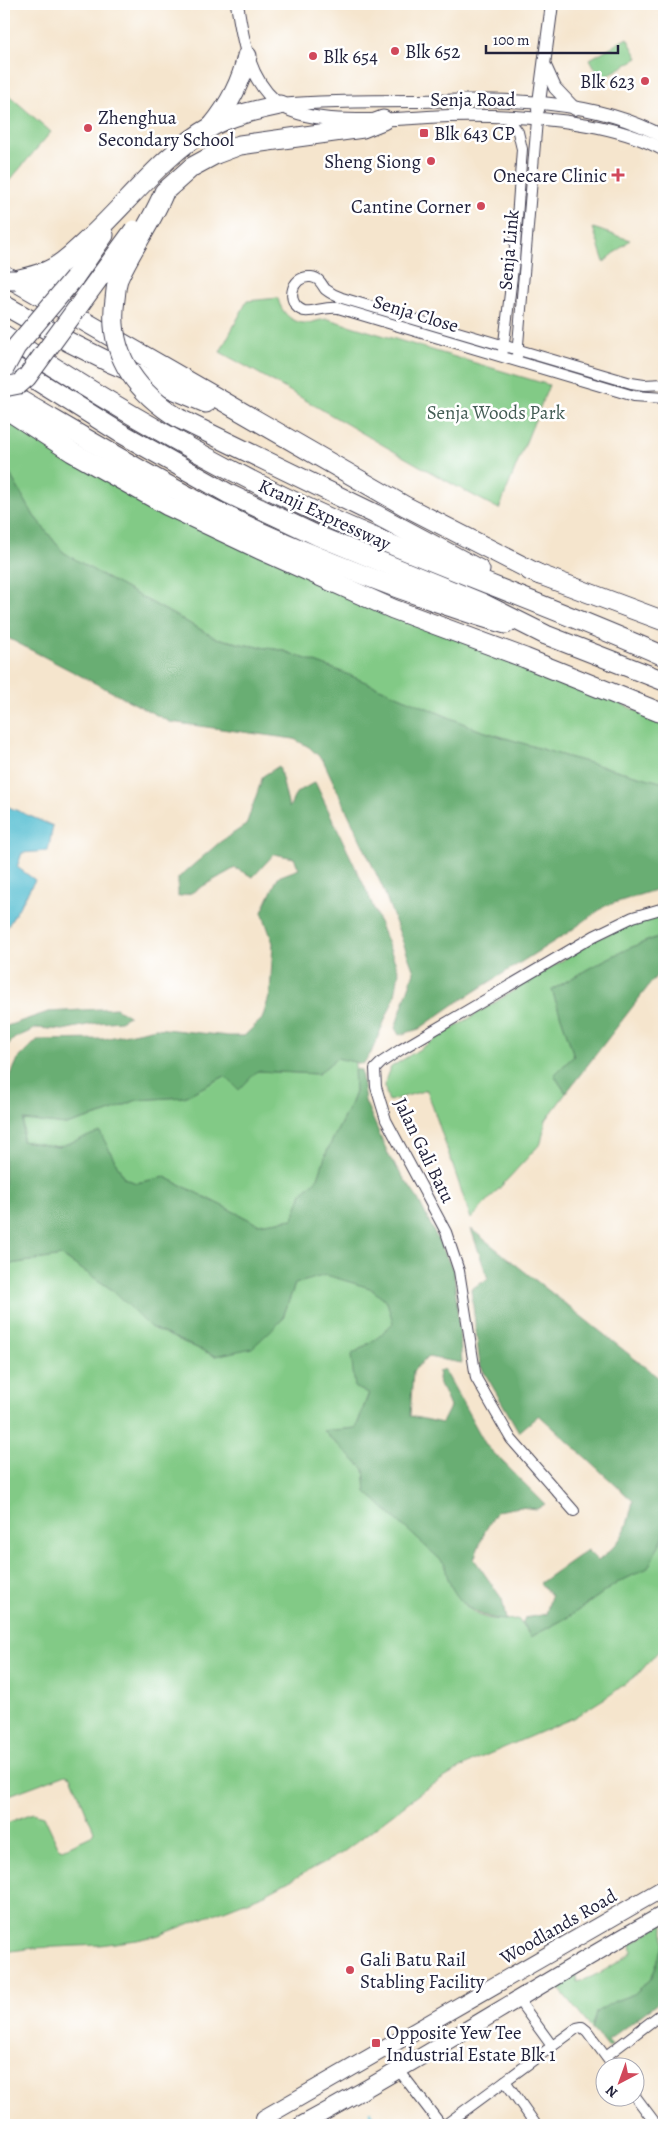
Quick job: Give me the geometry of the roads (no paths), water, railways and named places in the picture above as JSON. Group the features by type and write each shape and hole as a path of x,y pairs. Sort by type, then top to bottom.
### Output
{"highway":[{"path":"8,278 49,270 66,260 178,151 211,127 221,115 239,85 247,56"},
{"path":"211,127 250,112 280,105"},
{"path":"4,387 18,384 27,377 121,247 164,192 192,168 216,154 240,145 363,128 383,120"},
{"path":"4,369 16,347 74,278 135,192"},
{"path":"164,192 156,212 118,279 113,310 115,332 121,356 130,376 160,406 180,419 375,514 554,609"},
{"path":"8,278 58,285 74,278"},
{"path":"8,278 405,506 540,575"},
{"path":"4,305 69,342 111,363 263,426"},
{"name":"Kranji Expressway","path":"4,335 118,409 240,475 335,521 554,609 664,656"},
{"path":"4,360 119,432 229,494 318,536 482,603 546,635 664,681"},
{"path":"4,387 13,396 96,444 190,496 275,539 473,616 546,635"},
{"path":"7,409 72,452 168,506 261,550 393,609 516,654 664,714"},
{"path":"375,514 664,621"}],"main road":[{"name":"Woodlands Road","path":"264,2118 664,1888"},
{"path":"300,2125 319,2119 517,1998 664,1914"},
{"path":"338,2076 331,2087 331,2093 334,2096 349,2099"}],"street":[{"name":"Senja Road","path":"237,4 247,56 262,84 280,105 298,114 317,118 383,120 448,116 506,117 538,120 613,130 652,143 664,150"},
{"name":"Senja Link","path":"518,350 539,104 552,4"},
{"path":"544,61 555,88 575,108"},
{"name":"Senja Road","path":"280,105 450,100 539,104 575,108 624,118 664,136"},
{"name":"Senja Link","path":"504,346 514,260 522,149 518,132 506,117"},
{"name":"Senja Close","path":"664,384 644,386 631,383 340,297 325,288 318,280 307,277 297,282 292,292 294,303 303,310 314,311 319,308 338,308 634,396 664,398"},
{"path":"319,308 325,299 325,288"},
{"path":"502,357 504,346"},
{"path":"516,361 518,350"},
{"name":"Jalan Gali Batu","path":"574,1511 511,1439 476,1378 459,1271 446,1232 386,1120 376,1087 375,1069 400,1050 594,936 633,917 664,908"},
{"path":"517,1998 552,2046"},
{"path":"445,2125 577,2028 582,2027 588,2031 606,2056 664,2012"},
{"path":"398,2069 441,2125"},
{"path":"505,2081 536,2125"},
{"path":"643,2106 653,2120"}],"water":[{"path":"4,805 53,826 48,851 22,853 17,867 35,880 4,933"}],"waterway":[{"path":"370,2111 380,2125"}],"place":[{"name":"Blk 652","path":"395,51"},
{"name":"Blk 654","path":"313,56"},
{"name":"Blk 623","path":"645,81"},
{"name":"Zhenghua Secondary School","path":"88,128"},
{"name":"Blk 643 CP","path":"424,133"},
{"name":"Sheng Siong","path":"431,161"},
{"name":"Onecare Clinic","path":"618,175"},
{"name":"Cantine Corner","path":"481,206"},
{"name":"Gali Batu Rail Stabling Facility","path":"350,1970"},
{"name":"Opposite Yew Tee Industrial Estate Blk 1","path":"376,2043"}],"park label":[{"name":"Senja Woods Park","path":"496,412"}]}
